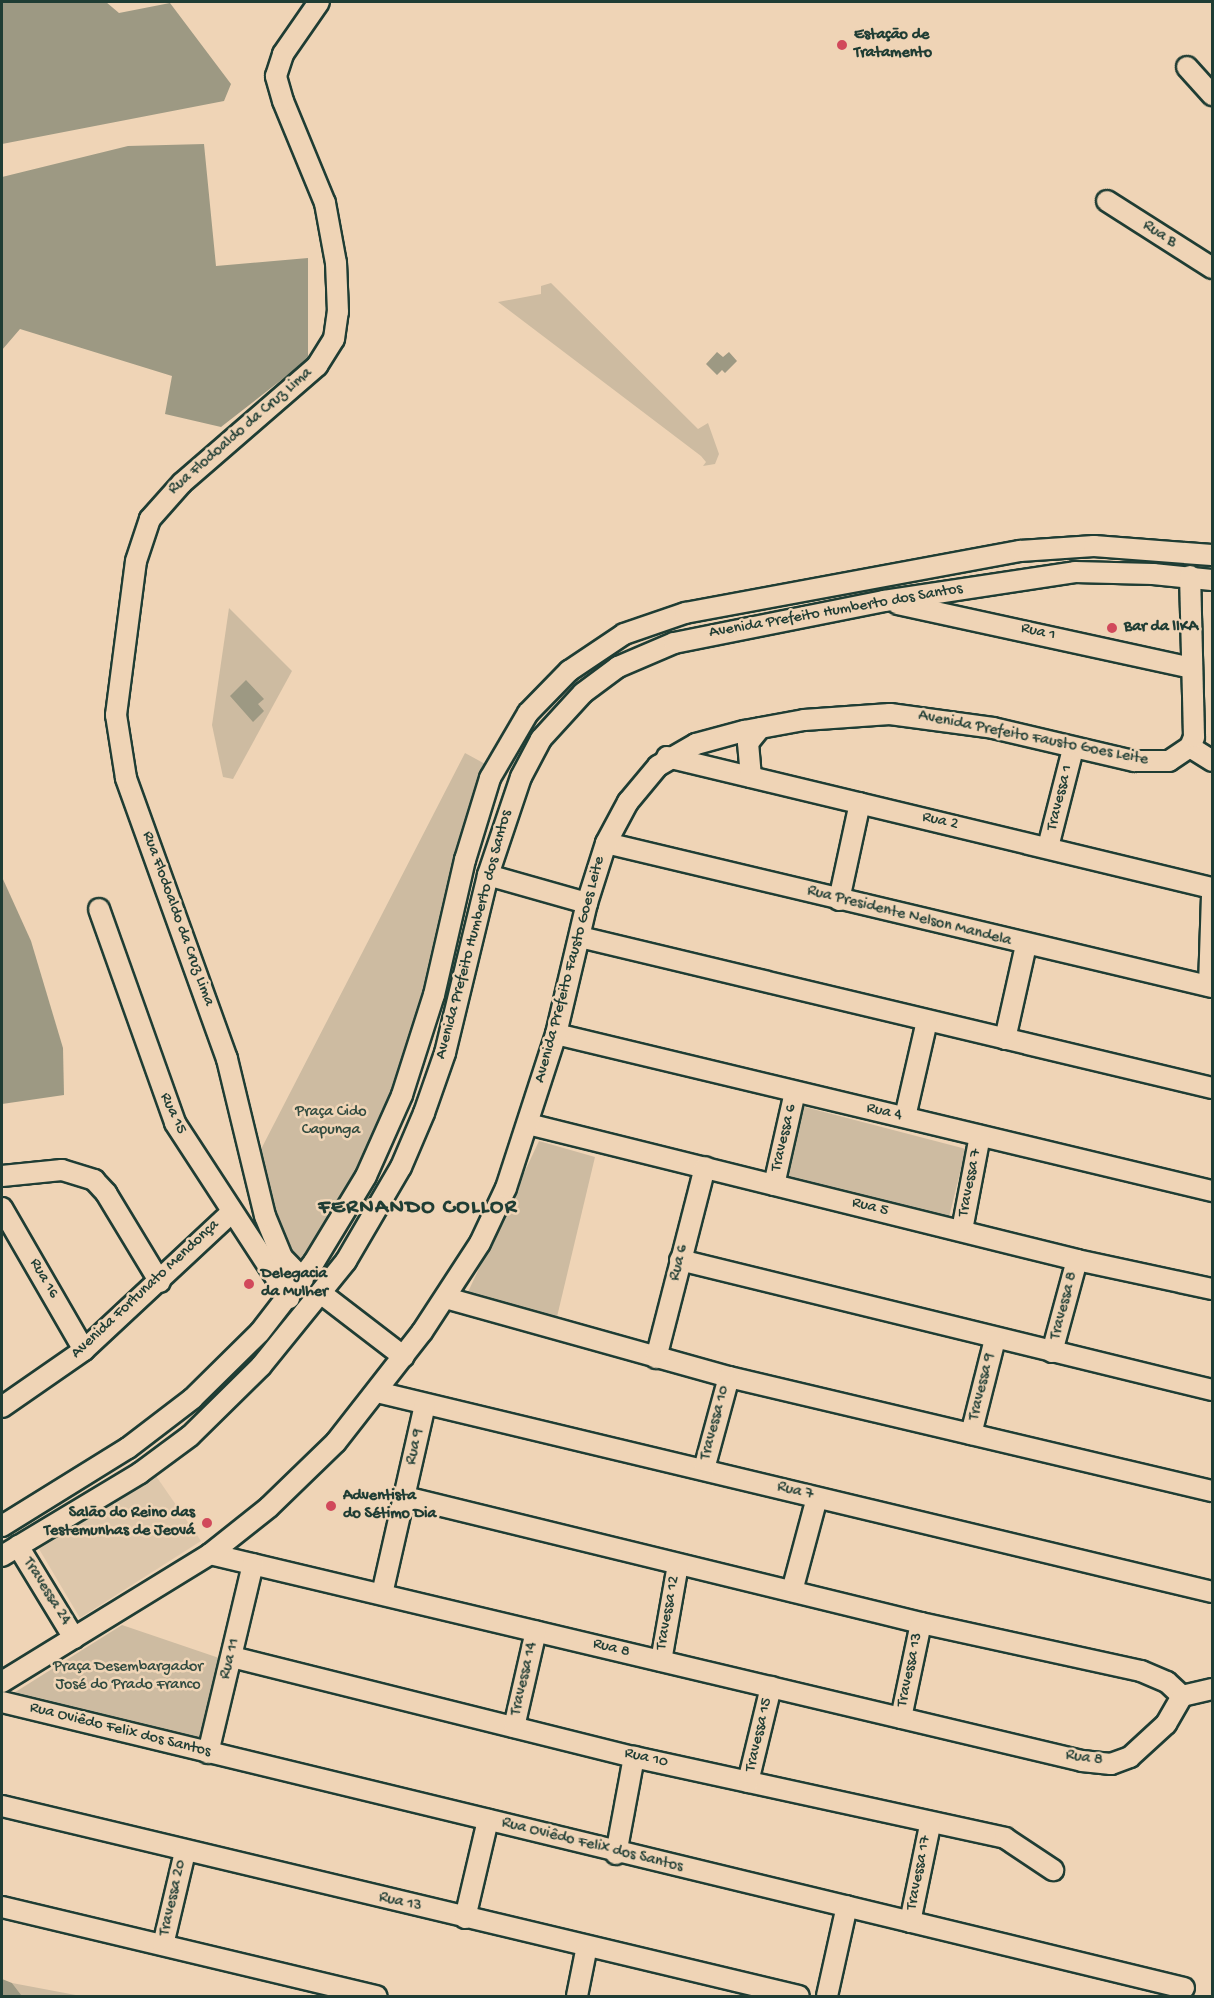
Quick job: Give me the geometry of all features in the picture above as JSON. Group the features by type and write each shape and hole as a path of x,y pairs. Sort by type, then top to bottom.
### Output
{"street":[{"name":"Rua Flodoaldo da Cruz Lima","path":"303,1279 282,1257 265,1216 243,1115 224,1049 126,778 116,715 136,561 150,519 182,483 317,366 334,339 338,312 336,263 325,203 282,101 276,76 283,54 320,2"},
{"path":"1187,67 1212,95"},
{"name":"Rua B","path":"1107,201 1212,268"},
{"name":"Avenida Prefeito Humberto dos Santos","path":"3,1522 159,1426 237,1356 303,1279 351,1203 402,1095 434,995 476,817 499,758 528,713 554,684 596,651 650,623 821,587 1020,550 1094,546 1212,555"},
{"name":"Avenida Prefeito Humberto dos Santos","path":"10,1551 170,1451 232,1397 322,1294 365,1232 421,1121 445,1053 488,874 527,762 556,720 604,676 642,654 674,643 884,601 1075,572 1190,576 1212,580"},
{"path":"1190,576 1194,736 1190,747 1212,761"},
{"path":"821,587 827,612"},
{"name":"Rua 1","path":"884,601 1191,669"},
{"name":"Avenida Prefeito Fausto Goes Leite","path":"2,1682 210,1554 313,1467 404,1357 446,1298 498,1208 528,1124 556,1034 587,903 606,843 628,802 667,757 718,737 760,728 858,714 918,715 993,728 1073,749 1153,762 1174,759 1190,747"},
{"path":"751,777 748,743 760,728"},
{"name":"Travessa 1","path":"1048,847 1073,749"},
{"name":"Rua 2","path":"667,757 1212,888"},
{"path":"839,900 860,803"},
{"name":"Rua Presidente Nelson Mandela","path":"606,843 1026,945 1211,987"},
{"path":"488,874 587,903"},
{"path":"1211,987 1212,895"},
{"name":"Rua 15","path":"99,909 171,1114 231,1213 289,1298"},
{"path":"580,937 1212,1088"},
{"path":"1005,1039 1026,945"},
{"path":"905,1117 927,1021"},
{"name":"Rua 4","path":"556,1034 1212,1191"},
{"name":"Travessa 6","path":"774,1185 795,1092"},
{"name":"Rua 5","path":"528,1124 1077,1260 1212,1289"},
{"name":"Travessa 7","path":"962,1230 980,1136"},
{"name":"Rua 6","path":"656,1358 705,1167"},
{"path":"2,1176 72,1171 94,1180 106,1193 159,1282"},
{"name":"Rua 16","path":"2,1208 84,1350"},
{"name":"Avenida Fortunato Mendonça","path":"2,1406 84,1350 231,1213"},
{"path":"680,1260 995,1339 1212,1390"},
{"name":"Travessa 8","path":"1052,1352 1077,1260"},
{"path":"322,1294 404,1357"},
{"path":"446,1298 729,1377 1212,1491"},
{"name":"Travessa 9","path":"971,1434 995,1339"},
{"name":"Travessa 10","path":"704,1469 729,1377"},
{"name":"Rua 7","path":"377,1392 1212,1592"},
{"name":"Rua 9","path":"382,1594 425,1405"},
{"path":"159,1426 170,1451"},
{"path":"405,1497 921,1623 1141,1671 1167,1682 1182,1696 1212,1689"},
{"path":"792,1591 818,1498"},
{"name":"Travessa 24","path":"10,1551 74,1638"},
{"name":"Rua 8","path":"210,1554 1082,1761 1111,1764 1130,1757 1152,1740 1182,1696"},
{"name":"Rua 11","path":"207,1753 253,1564"},
{"name":"Travessa 12","path":"661,1661 678,1565"},
{"name":"Travessa 13","path":"901,1718 921,1623"},
{"name":"Travessa 14","path":"514,1727 536,1631"},
{"name":"Rua 10","path":"232,1657 634,1757 930,1825 1005,1838 1053,1870"},
{"name":"Travessa 15","path":"748,1782 771,1687"},
{"name":"Rua Oviêdo Felix dos Santos","path":"2,1702 488,1820 616,1854 847,1906 1184,1988"},
{"path":"616,1854 634,1757"},
{"name":"Rua 13","path":"2,1806 185,1852 799,1996"},
{"path":"465,1918 488,1820"},
{"name":"Travessa 17","path":"910,1922 930,1825"},
{"name":"Travessa 20","path":"163,1945 185,1852"},
{"path":"826,1996 847,1906"},
{"path":"2,1907 365,1995"},
{"path":"577,1996 587,1946"}],"shaded area":[{"path":"2,2 106,2 119,13 170,3 231,84 224,101 2,144"},
{"path":"204,144 216,266 308,258 308,359 221,427 165,414 172,376 20,329 2,350 2,177 128,146"},
{"path":"717,352 723,357 729,352 737,361 725,373 722,370 717,375 706,364"},
{"path":"246,680 264,699 258,704 264,711 253,722 230,696"},
{"path":"2,877 31,941 63,1048 64,1095 2,1104"},
{"path":"156,1476 201,1541 80,1618 39,1549"},
{"path":"2,1979 12,1983 22,1996 2,1996"}],"green space":[{"path":"551,283 698,429 708,423 719,454 715,464 703,466 706,462 701,456 498,302 541,294 541,286"},
{"path":"229,608 292,671 233,779 223,777 212,725"},
{"name":"Praça Cido Capunga","path":"465,753 487,765 464,825 398,1093 340,1209 298,1267 284,1278 257,1157"},
{"path":"801,1106 966,1149 948,1221 783,1177"},
{"path":"539,1141 595,1157 556,1321 467,1294"},
{"name":"Praça Desembargador José do Prado Franco","path":"122,1625 222,1659 204,1745 9,1696"},
{"path":"12,1983 81,1996 22,1996"}],"place":[{"name":"Estação de Tratamento","path":"842,45"},
{"name":"Bar da lIKA","path":"1112,628"},
{"name":"Delegacia da Mulher","path":"249,1284"},
{"name":"Adventista do Sétimo Dia","path":"331,1506"},
{"name":"Salão do Reino das Testemunhas de Jeová","path":"207,1523"}],"district":[{"name":"FERNANDO COLLOR","path":"418,1209"}]}
